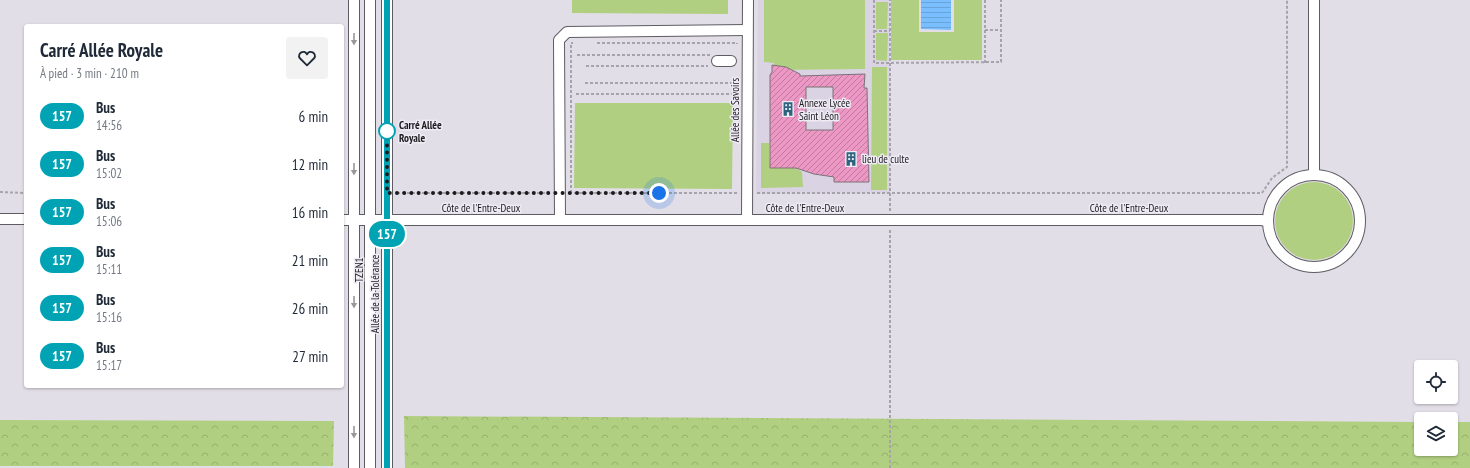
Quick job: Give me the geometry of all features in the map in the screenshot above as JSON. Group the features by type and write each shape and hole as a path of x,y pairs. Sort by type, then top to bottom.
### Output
{"street":[{"name":"Allée de la Tolérance","path":"354,0 354,468"},
{"name":"TZEN1","path":"370,0 370,468"},
{"name":"Allée de la Tolérance","path":"387,0 387,468"},
{"name":"Allée des Savoirs","path":"747,220 748,0"},
{"path":"1314,0 1314,174"},
{"path":"560,220 559,40 567,32 747,30"},
{"path":"714,61 731,61"},
{"path":"1314,174 1328,176 1341,183 1351,193 1358,205 1361,219 1359,234 1352,247 1342,257 1330,264 1315,267 1301,265 1288,259 1277,249 1270,236 1268,222 1270,207 1276,194 1286,183 1300,176 1314,174"},
{"path":"0,219 24,219"},
{"name":"Côte de l'Entre-Deux","path":"344,220 1262,220 1268,222"}],"path":[{"path":"874,0 874,63 1001,62 1001,0"},
{"path":"890,0 890,468"},
{"path":"985,0 985,63"},
{"path":"387,193 1262,193 1272,178 1287,167 1287,0"},
{"path":"985,30 1001,30"},
{"path":"874,31 890,31"},
{"path":"571,193 571,43 579,43"},
{"path":"594,43 737,43 737,49"},
{"path":"577,55 714,61"},
{"path":"586,66 714,61"},
{"path":"586,83 736,82 736,102"},
{"path":"576,94 736,94"},
{"path":"0,192 24,192"}],"shaded area":[{"path":"758,0 890,0 890,193 756,194"}],"green space":[{"path":"572,0 728,0 728,14 572,13"},
{"path":"764,0 865,0 865,69 774,70 774,63 764,62"},
{"path":"891,0 919,0 919,32 954,32 954,0 982,0 982,60 891,60"},
{"path":"876,2 888,2 887,29 876,29"},
{"path":"876,33 888,33 887,61 876,60"},
{"path":"872,67 887,67 887,190 871,190"},
{"path":"575,103 733,103 732,189 574,188"},
{"path":"761,143 769,143 770,168 796,168 802,172 803,187 761,188"},
{"path":"1314,182 1329,185 1341,194 1350,206 1353,221 1350,236 1341,248 1329,257 1314,260 1299,257 1287,248 1278,236 1275,221 1278,206 1287,194 1299,185"},
{"path":"404,416 1414,422 1414,456 1458,456 1458,422 1470,422 1470,468 405,468"},
{"path":"0,420 334,421 333,466 0,466"}],"water":[{"path":"921,0 951,0 951,30 921,29"}],"building":[{"path":"772,65 786,67 800,74 800,76 865,74 864,88 867,88 869,182 834,182 834,177 814,174 796,168 770,168 770,75 772,72","holes":["806,87 833,87 833,130 806,130"]}],"bus line":[{"name":"157","path":"387,0 387,468"}],"place":[{"name":"Annexe Lycée Saint Léon","path":"788,109"},
{"name":"Carré Allée Royale","path":"387,131"},
{"name":"lieu de culte","path":"851,159"}],"route":[{"path":"387,131 387,193 659,193"}]}
